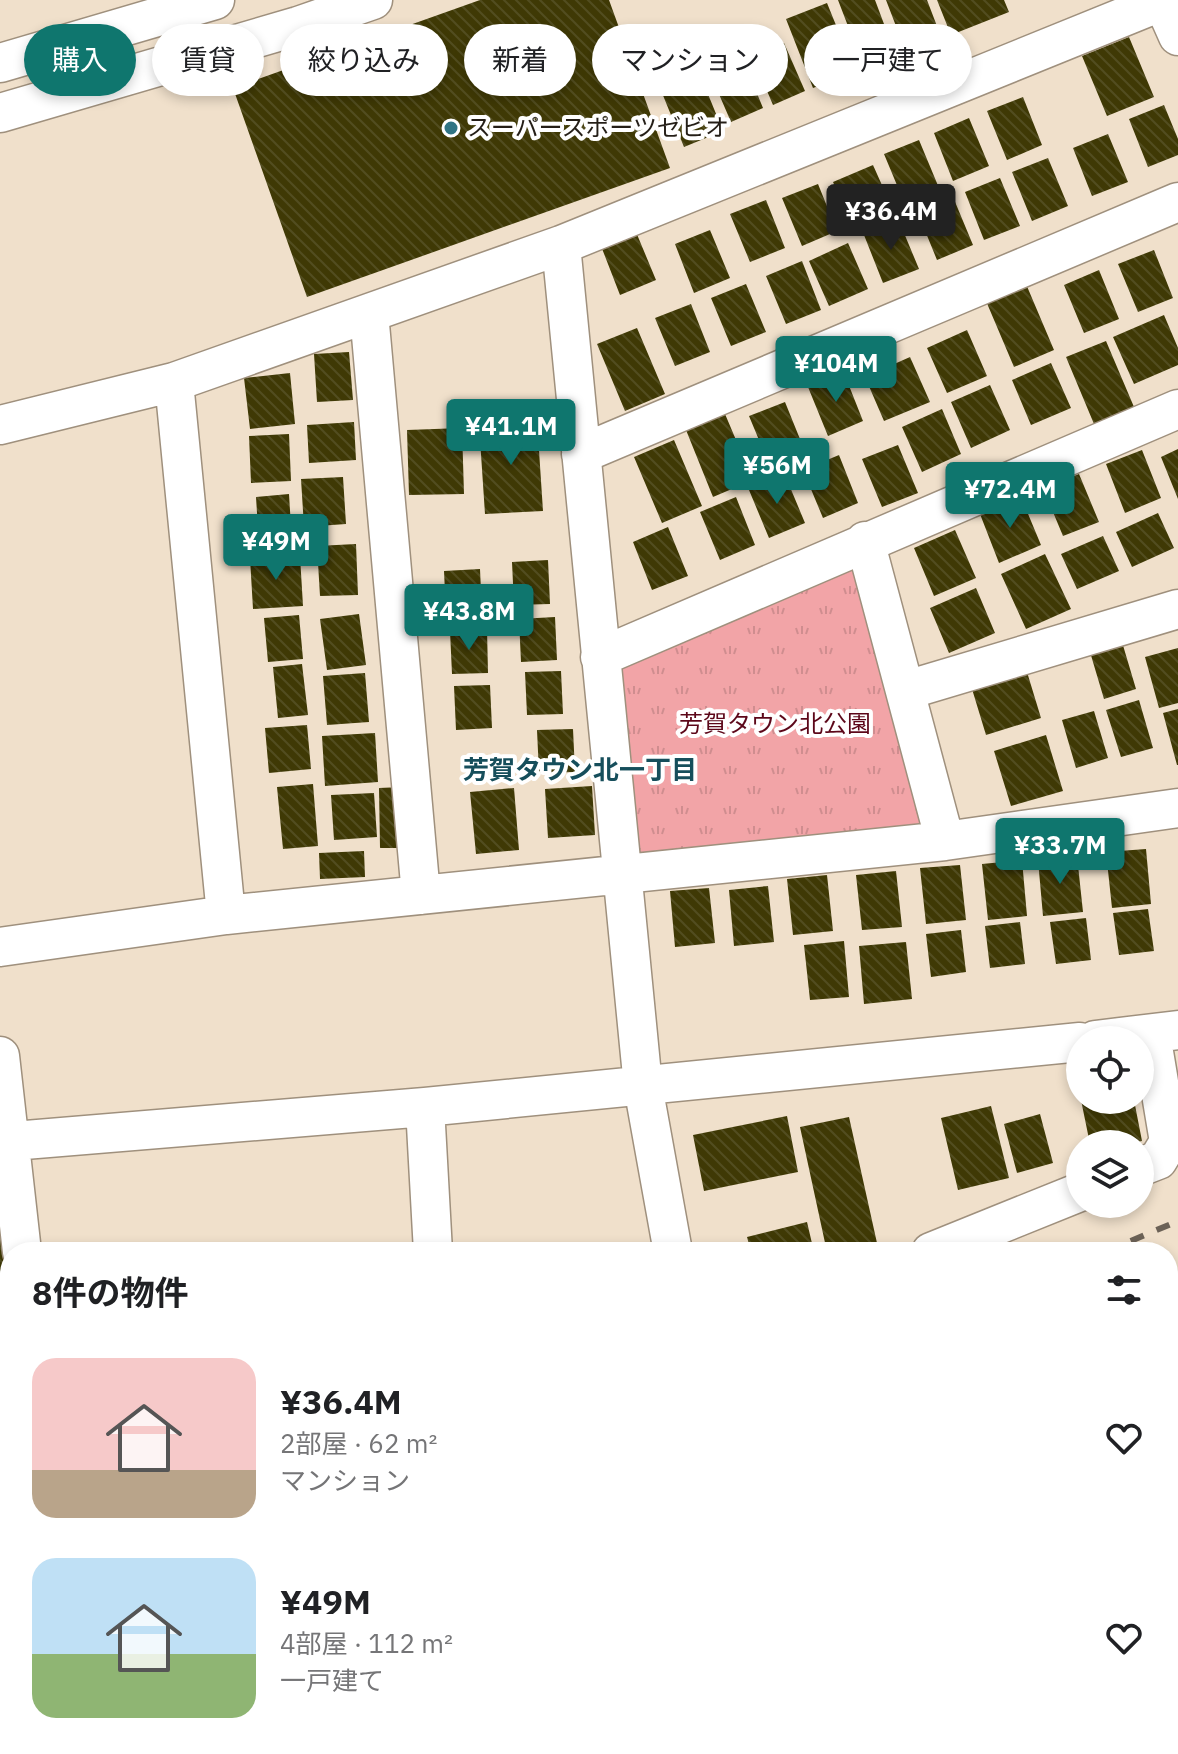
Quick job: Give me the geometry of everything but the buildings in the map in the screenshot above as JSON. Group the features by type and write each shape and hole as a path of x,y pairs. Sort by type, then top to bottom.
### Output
{"street":[{"path":"0,63 114,14 215,0"},
{"path":"0,113 298,26 373,0"},
{"path":"0,425 174,382 561,245 1162,1 1178,36"},
{"path":"581,454 1178,202"},
{"path":"561,245 643,1086 671,1242"},
{"path":"369,313 421,895"},
{"path":"174,382 226,915"},
{"path":"600,657 1178,409"},
{"path":"865,541 945,841"},
{"path":"907,690 1178,609"},
{"path":"0,947 226,915 945,841 1178,808"},
{"path":"1154,1162 1169,1142 1165,1032"},
{"path":"5,1142 425,1107 1066,1043"},
{"path":"0,1056 5,1142 20,1242"},
{"path":"425,1107 432,1242"},
{"path":"956,1242 1066,1198"}],"green space":[{"name":"芳賀タウン北公園","path":"860,551 933,832 629,864 614,659"}],"railway":[{"path":"1129,1242 1178,1221"}],"place":[{"name":"スーパースポーツゼビオ","path":"451,128"}],"district":[{"name":"芳賀タウン北一丁目","path":"580,770"}]}
